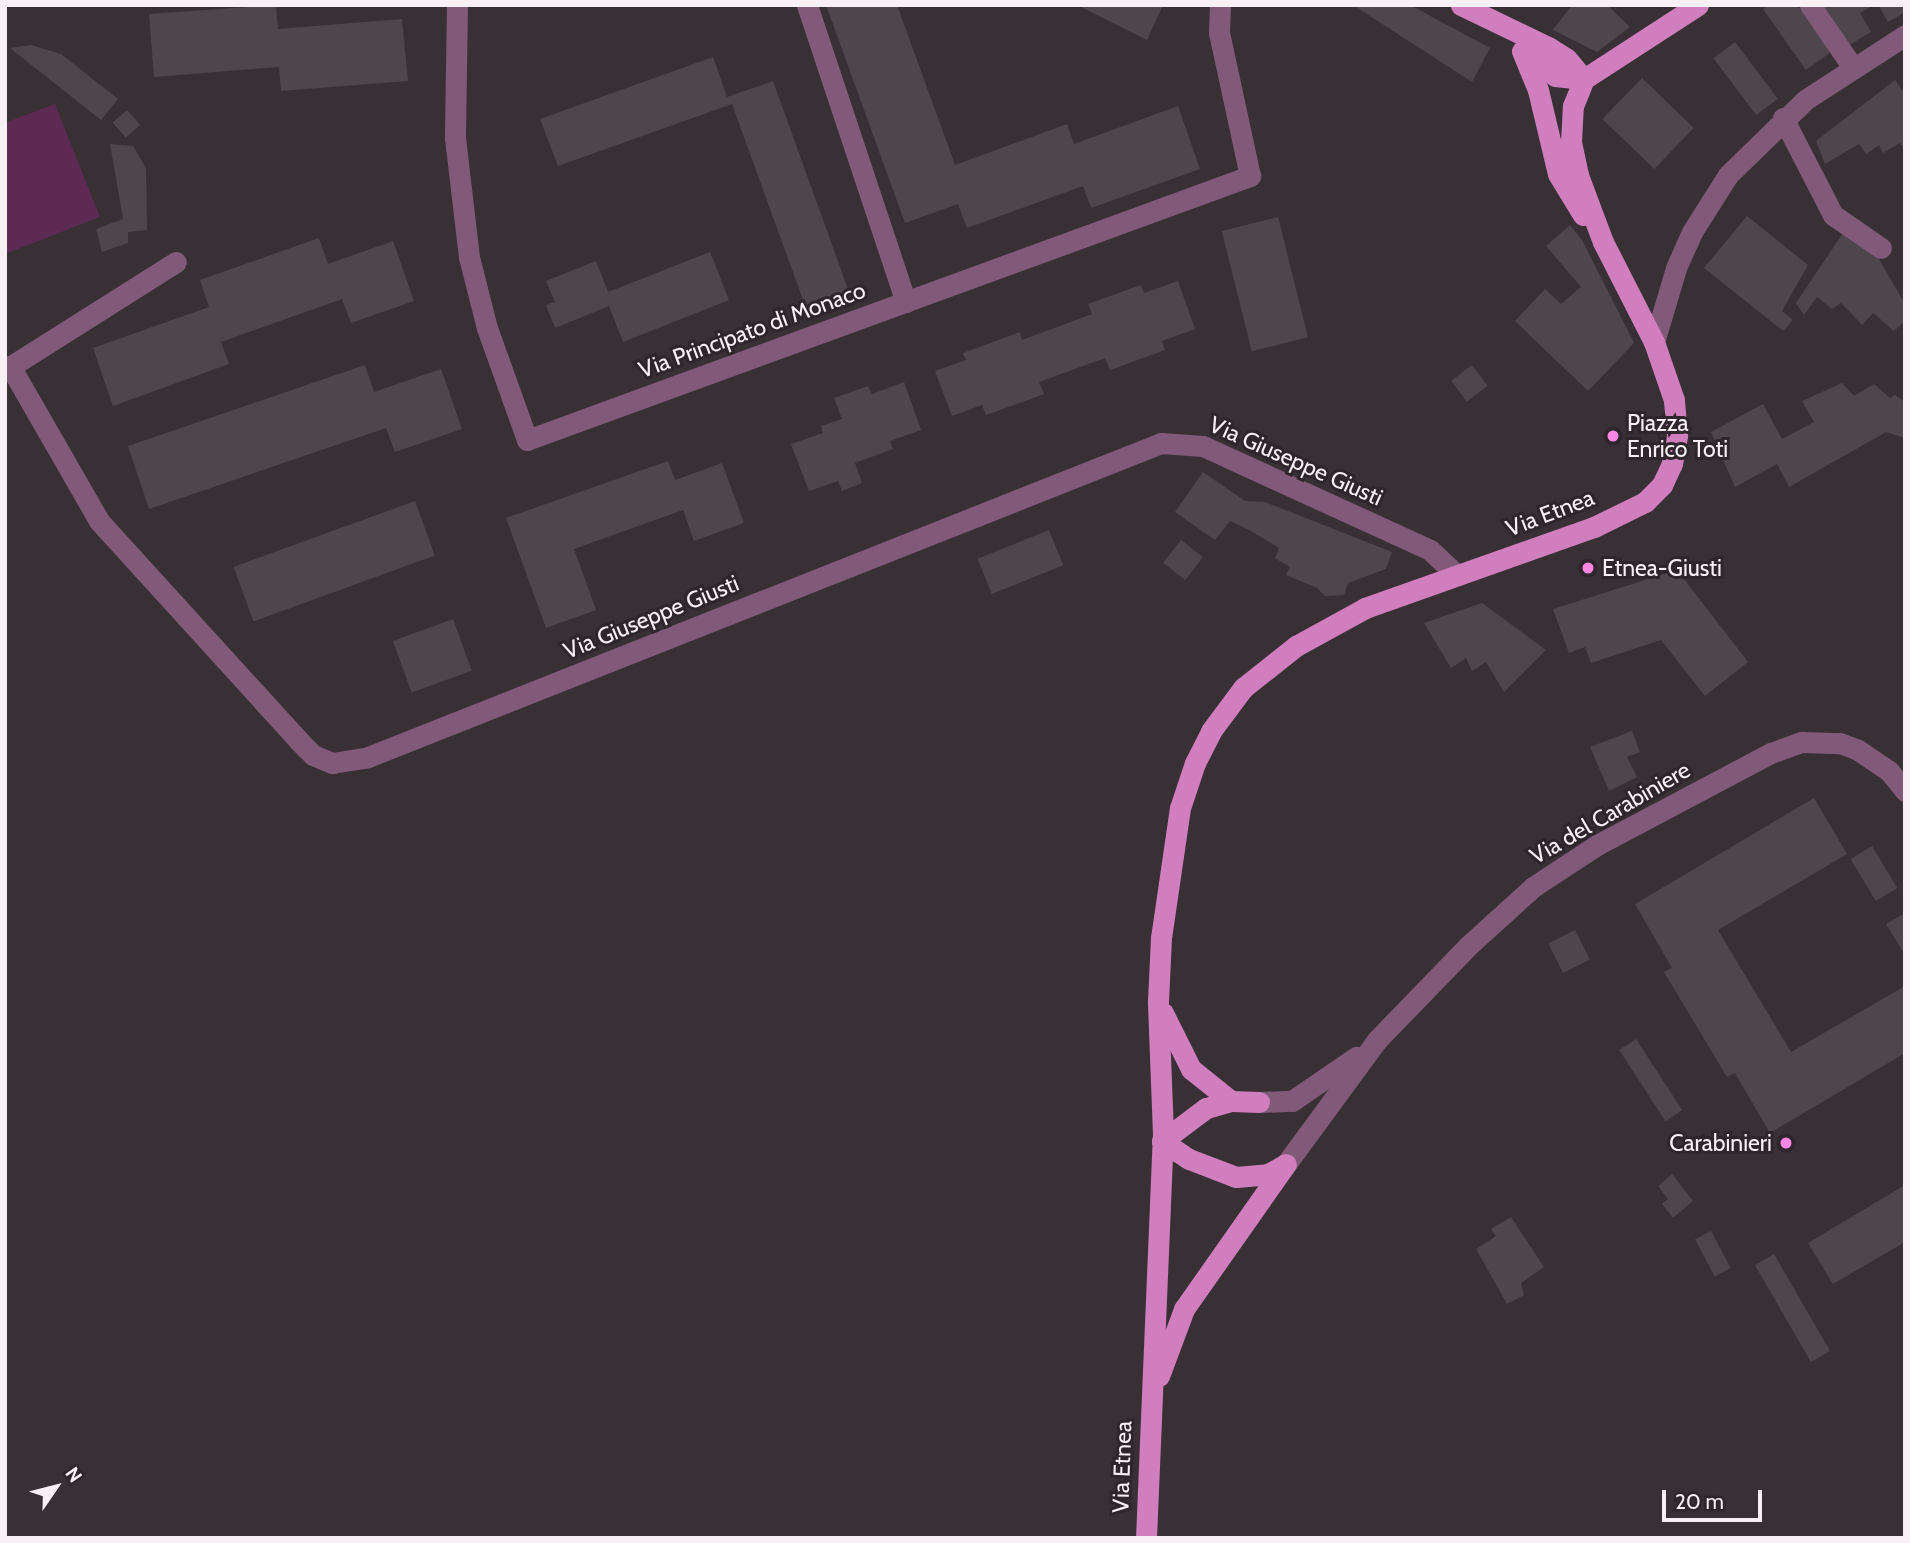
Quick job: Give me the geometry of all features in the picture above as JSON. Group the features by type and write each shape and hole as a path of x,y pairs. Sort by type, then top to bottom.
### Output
{"main road":[{"path":"1461,5 1497,25 1548,47 1567,59 1584,79"},
{"path":"1497,25 1522,51 1555,76 1584,79 1698,5"},
{"path":"1522,51 1538,90 1558,174 1603,242"},
{"name":"Via Etnea","path":"1146,1538 1162,1141 1158,1001 1167,874 1177,821 1211,732 1243,688 1296,646 1365,608 1594,527 1645,502 1662,485 1672,464 1677,435 1674,400 1654,342 1603,242 1571,142 1573,106 1584,79"},
{"path":"1158,1001 1191,1069 1231,1101"},
{"path":"1259,1102 1231,1101 1206,1108 1162,1141 1189,1159 1236,1177 1268,1174 1286,1164"},
{"path":"1151,1398 1184,1309 1286,1164"}],"street":[{"name":"Via Principato di Monaco","path":"457,5 455,138 469,257 487,328 527,440 1250,176 1219,33 1220,5"},
{"path":"807,5 906,302"},
{"path":"1810,5 1852,66"},
{"path":"1654,342 1692,232 1728,175 1783,118 1852,66 1905,35"},
{"path":"1783,118 1833,215 1881,248"},
{"path":"8,368 176,262"},
{"name":"Via Giuseppe Giusti","path":"8,368 99,521 299,741 313,755 332,763 368,757 1161,443 1203,446 1430,550 1457,575"},
{"name":"Via del Carabiniere","path":"1377,1041 1533,887 1597,845 1771,753 1802,742 1840,743 1875,759 1905,791"},
{"path":"1259,1102 1292,1101 1377,1041"},
{"path":"1286,1164 1377,1041"}],"shaded area":[{"path":"55,104 100,217 5,254 5,123"}],"building":[{"path":"276,5 278,29 402,19 408,81 281,91 279,67 154,77 149,14"},
{"path":"826,5 897,5 955,165 1067,124 1074,144 1178,106 1200,169 1091,208 1083,186 967,228 958,204 905,223"},
{"path":"1077,5 1163,5 1147,40"},
{"path":"1353,5 1410,5 1490,48 1472,82"},
{"path":"1572,5 1607,5 1630,27 1597,52 1553,30"},
{"path":"1768,5 1797,5 1831,52 1806,70 1763,9"},
{"path":"1817,5 1874,5 1860,13 1871,32 1846,47"},
{"path":"1878,5 1905,5 1905,12 1888,22"},
{"path":"1735,42 1778,99 1756,115 1713,58"},
{"path":"31,45 61,54 118,99 101,120 10,48"},
{"path":"713,57 727,97 773,81 849,292 806,308 732,104 558,166 540,119"},
{"path":"1642,78 1694,128 1654,169 1602,119"},
{"path":"1895,80 1905,94 1905,150 1900,143 1883,153 1879,145 1866,154 1859,144 1825,164 1816,141"},
{"path":"127,110 140,125 126,138 113,122"},
{"path":"110,144 133,146 146,168 147,230 128,232 128,243 102,252 96,229 123,219"},
{"path":"1747,216 1808,265 1782,311 1793,320 1783,331 1704,268"},
{"path":"1278,217 1308,337 1252,351 1222,231"},
{"path":"1570,225 1582,240 1634,343 1588,391 1515,321 1545,289 1561,304 1581,287 1546,246"},
{"path":"1843,233 1876,254 1905,304 1905,321 1894,331 1873,313 1862,325 1841,303 1832,309 1817,297 1804,315 1796,303"},
{"path":"319,238 328,264 393,241 414,301 351,323 342,299 221,342 229,364 113,406 93,348 209,307 200,280"},
{"path":"710,252 729,300 623,342 609,306 555,328 546,305 555,302 546,281 596,261 608,292"},
{"path":"1178,281 1195,329 1162,341 1165,350 1110,370 1105,358 1039,382 1044,394 986,415 982,405 952,416 935,371 966,360 963,353 1020,332 1022,340 1092,314 1088,304 1141,285 1144,293"},
{"path":"365,365 374,392 441,369 462,429 395,452 386,428 149,509 128,446"},
{"path":"1472,365 1488,386 1467,401 1451,381"},
{"path":"904,382 921,430 890,441 893,449 855,463 862,483 842,491 838,481 809,491 791,444 823,433 821,426 842,419 834,398 868,386 872,394"},
{"path":"1842,383 1854,396 1874,384 1890,398 1895,395 1905,402 1905,438 1886,432 1789,487 1777,464 1735,487 1711,432 1763,404 1782,439 1814,422 1802,401"},
{"path":"668,461 675,480 722,463 744,523 694,541 683,510 574,549 596,610 546,628 506,518"},
{"path":"1203,472 1245,501 1265,502 1392,552 1386,569 1348,583 1344,595 1325,596 1317,588 1286,575 1290,567 1275,558 1279,548 1249,530 1230,521 1215,540 1175,512"},
{"path":"415,501 435,556 253,622 234,567"},
{"path":"1049,530 1063,565 992,594 978,559"},
{"path":"1181,540 1203,557 1185,580 1163,563"},
{"path":"1677,570 1748,662 1705,696 1661,640 1591,663 1585,647 1569,653 1553,609"},
{"path":"1482,603 1546,650 1504,692 1486,662 1472,671 1466,658 1451,668 1424,623"},
{"path":"453,619 472,671 412,693 393,641"},
{"path":"1632,731 1640,752 1627,757 1637,777 1609,791 1590,747"},
{"path":"1814,798 1847,854 1718,930 1791,1052 1905,986 1905,1053 1770,1133 1735,1073 1727,1077 1664,972 1672,968 1635,904"},
{"path":"1872,846 1897,888 1876,901 1851,859"},
{"path":"1905,913 1905,955 1886,924"},
{"path":"1575,930 1590,959 1563,973 1548,944"},
{"path":"1636,1039 1682,1110 1666,1121 1619,1050"},
{"path":"1672,1174 1693,1201 1673,1218 1662,1204 1668,1199 1658,1186"},
{"path":"1905,1185 1905,1242 1833,1284 1808,1243"},
{"path":"1511,1217 1544,1267 1521,1283 1524,1295 1507,1304 1476,1249 1496,1236 1491,1229"},
{"path":"1711,1231 1731,1268 1715,1277 1695,1239"},
{"path":"1774,1254 1830,1351 1811,1362 1755,1265"}],"place":[{"name":"Piazza Enrico Toti","path":"1613,436"},
{"name":"Etnea-Giusti","path":"1588,568"},
{"name":"Carabinieri","path":"1786,1143"}]}
